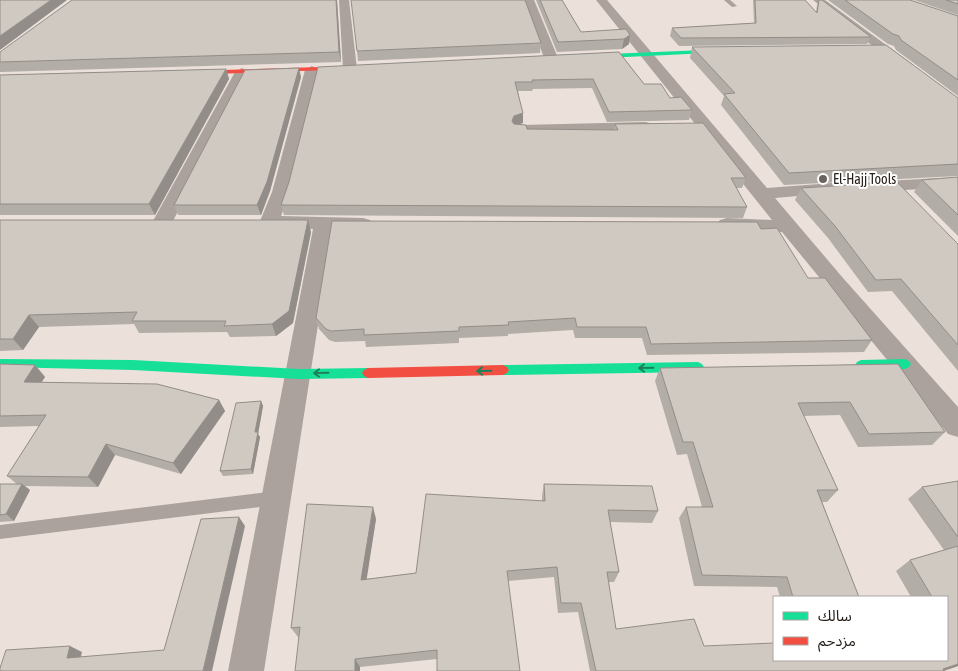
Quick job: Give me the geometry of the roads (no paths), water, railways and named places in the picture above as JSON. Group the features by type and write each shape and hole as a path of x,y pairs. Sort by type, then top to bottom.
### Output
{"street":[{"path":"344,0 350,69"},
{"path":"528,0 556,58 737,51"},
{"path":"601,0 764,194 788,226 958,426"},
{"path":"818,0 915,72"},
{"path":"864,50 887,50"},
{"path":"175,74 369,68"},
{"path":"270,221 281,192 312,70"},
{"path":"182,221 153,221 242,72"},
{"path":"689,126 706,126"},
{"path":"521,130 663,127"},
{"path":"764,194 958,182"},
{"path":"895,185 914,205"},
{"path":"251,221 383,224"},
{"path":"246,671 324,224"},
{"path":"708,224 788,226"},
{"path":"0,363 132,364 299,374 706,367"},
{"path":"845,365 905,364"}],"lane":[{"path":"727,0 734,6"},
{"path":"0,532 277,498"}],"place":[{"name":"El-Hajj Tools","path":"823,179"}]}
